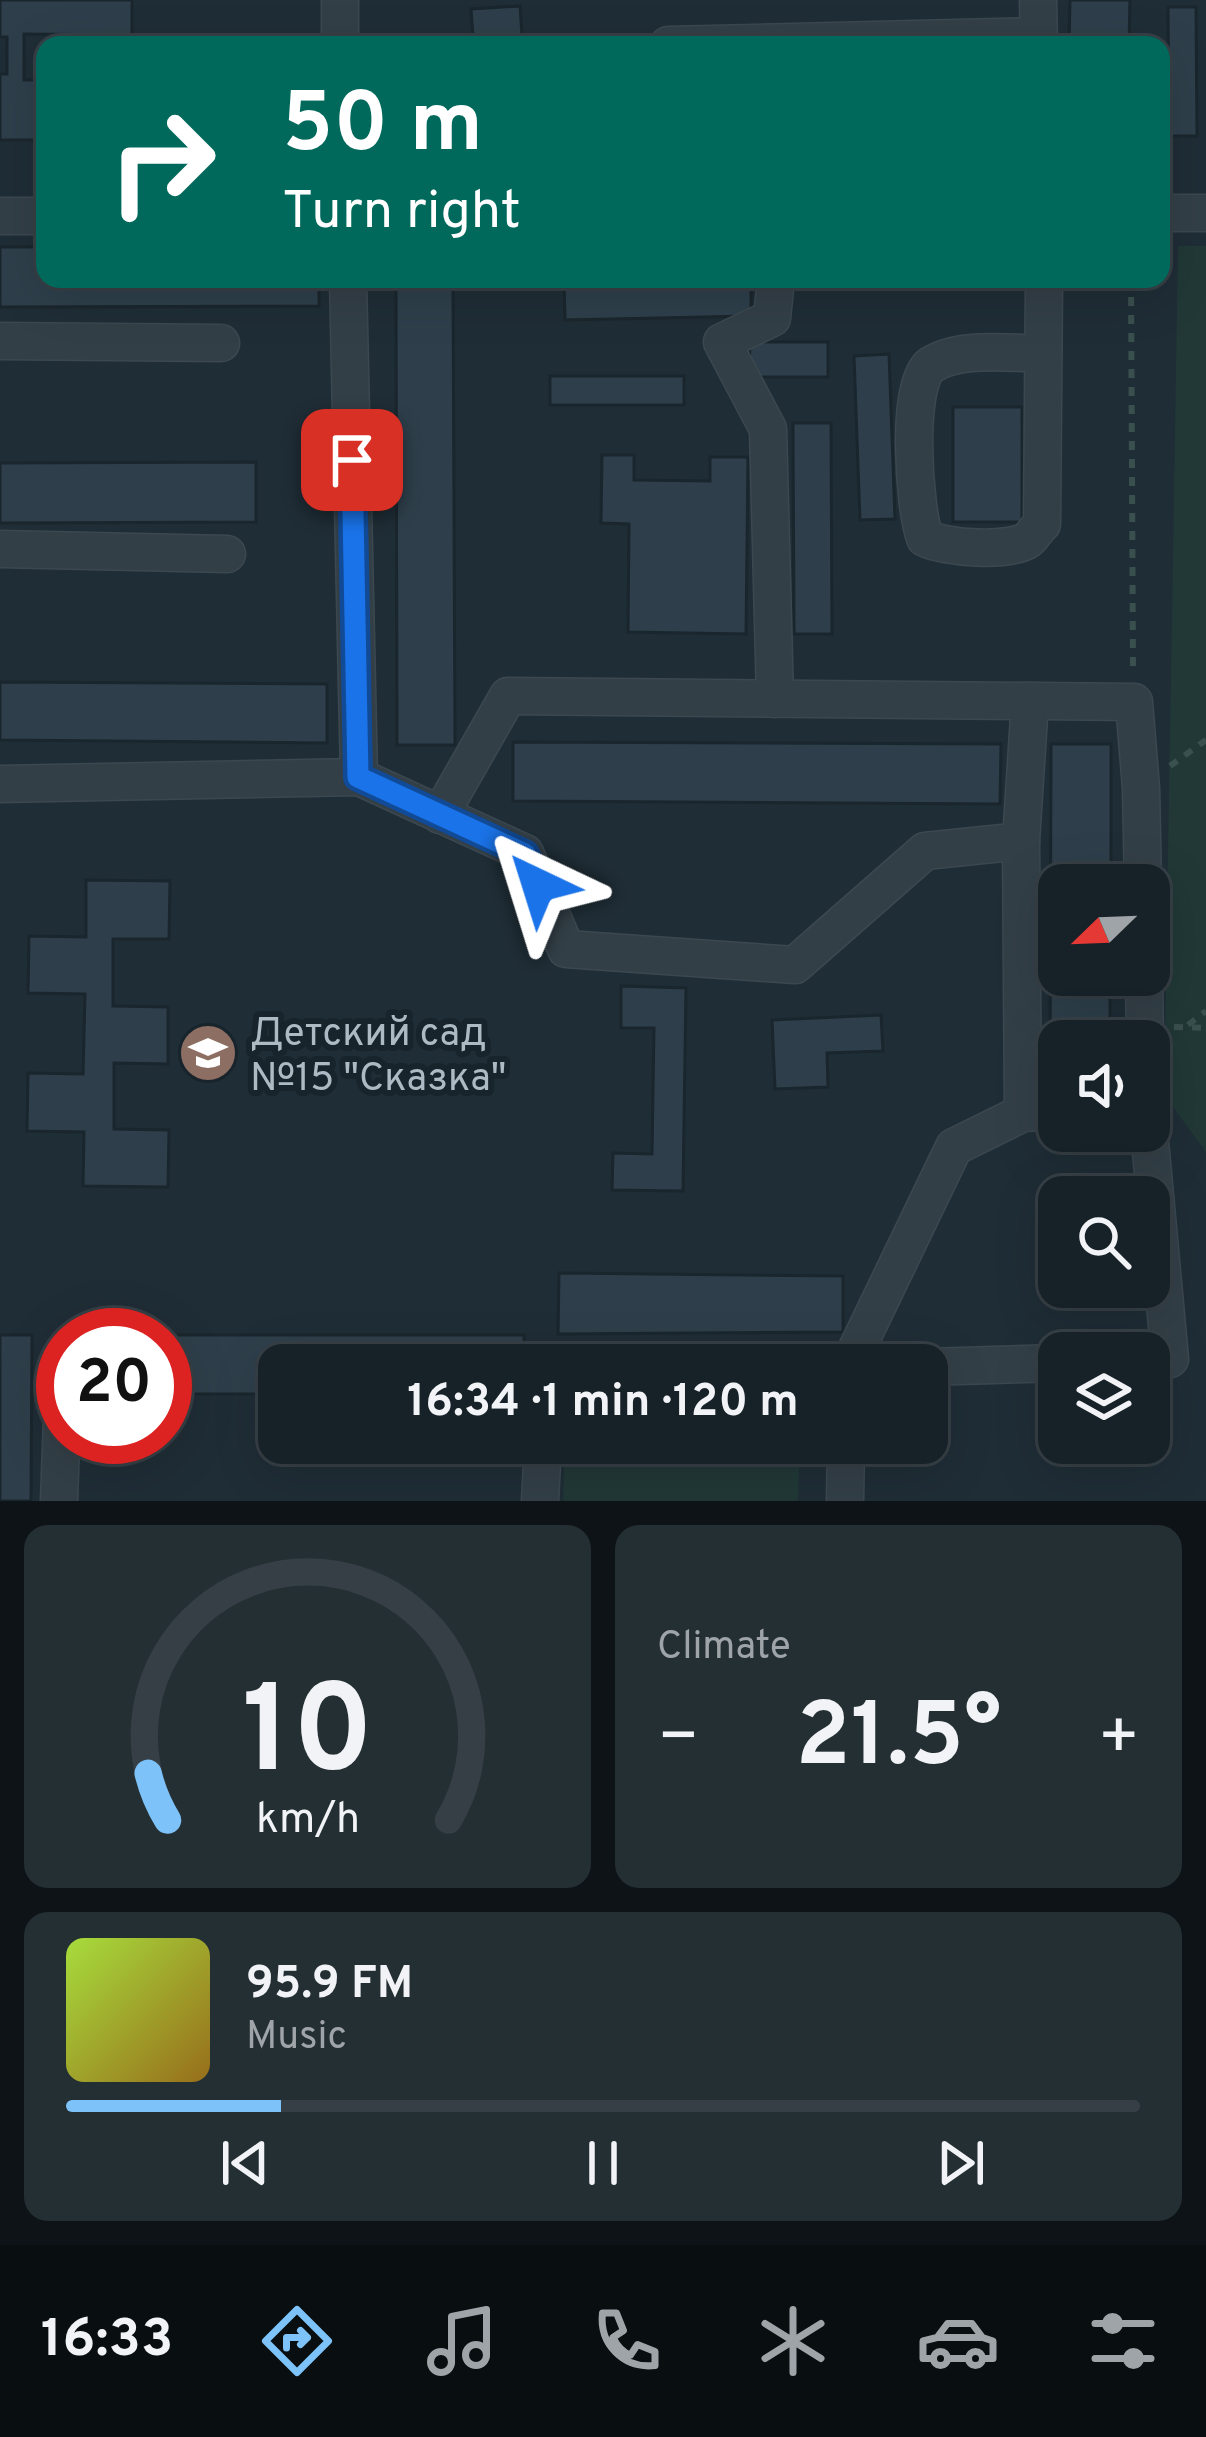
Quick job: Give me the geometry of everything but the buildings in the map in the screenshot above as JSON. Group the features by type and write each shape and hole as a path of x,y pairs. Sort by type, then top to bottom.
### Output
{"lane":[{"path":"340,0 340,36"},
{"path":"853,36 1038,27"},
{"path":"1170,213 1206,212"},
{"path":"0,216 36,216"},
{"path":"348,288 358,777"},
{"path":"775,288 772,318 722,342 768,429 775,699"},
{"path":"1043,353 948,356 926,368 916,389 916,515 925,538 939,545 1014,547 1030,539 1042,524 1045,288"},
{"path":"0,341 221,343"},
{"path":"0,549 227,554"},
{"path":"440,815 508,696 1134,702 1142,864"},
{"path":"1030,701 1022,842 1038,1069"},
{"path":"0,784 358,777 525,854 566,949 795,964 925,851 1022,842"},
{"path":"859,1344 954,1147 1038,1113"},
{"path":"1151,1152 1175,1359"},
{"path":"948,1366 1038,1364"},
{"path":"59,1501 60,1464"},
{"path":"540,1501 542,1464"},
{"path":"844,1501 845,1464"}],"path":[{"path":"1131,288 1134,702"},
{"path":"1186,1027 1206,1011"}],"green space":[{"path":"1178,246 1206,246 1206,1152 1170,1103 1170,1020 1165,1020 1166,996 1170,996"},
{"path":"564,1464 799,1464 798,1501 563,1501"}],"place":[{"name":"Детский сад №15 \"Сказка\"","path":"208,1053"}],"route":[{"path":"352,460 358,777 525,854 538,885"}]}
